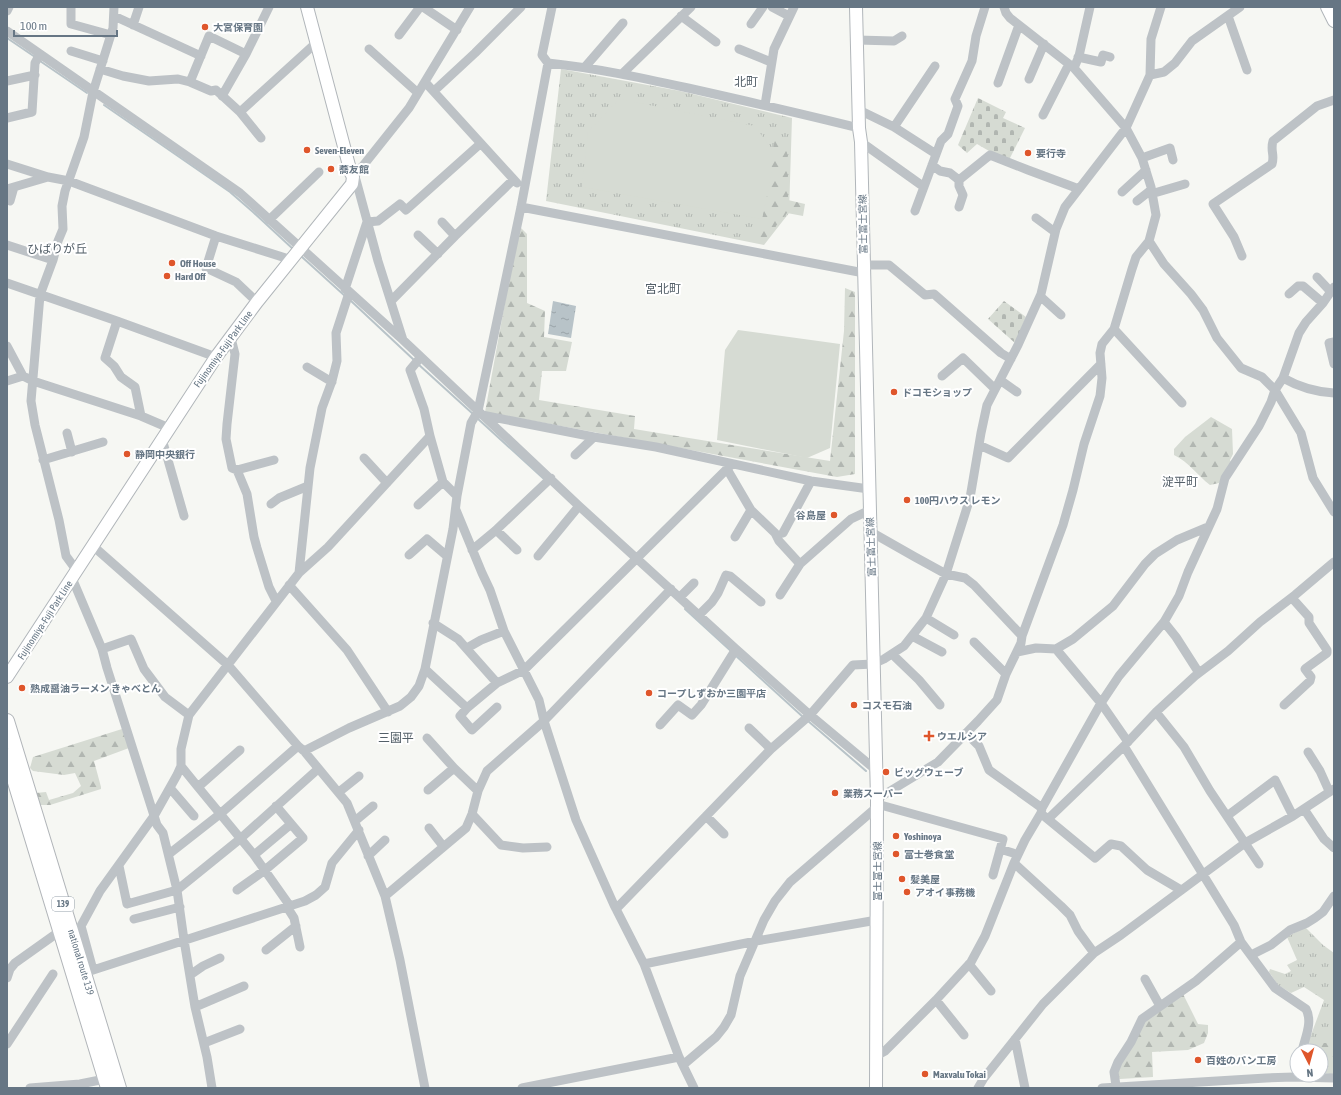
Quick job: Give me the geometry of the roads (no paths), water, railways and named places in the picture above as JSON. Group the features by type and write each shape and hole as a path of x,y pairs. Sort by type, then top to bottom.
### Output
{"highway":[{"name":"national route 139","path":"7,721 89,972 119,1088"},
{"name":"national route 139","path":"7,756 107,1084"}],"main road":[{"path":"307,7 352,175"},
{"name":"富士富士宮線","path":"856,7 859,128 861,142 877,804 876,1088"},
{"path":"1327,7 1334,21"},
{"name":"Fujinomiya-Fuji Park Line","path":"7,677 216,357 257,302 348,190 352,184 352,175"}],"street":[{"path":"7,11 9,7"},
{"path":"71,7 71,24 111,35"},
{"path":"133,25 139,7"},
{"path":"222,96 246,54 269,7"},
{"path":"399,35 421,7 456,30"},
{"path":"403,340 378,261 356,180 352,175 362,168 409,108 470,7"},
{"path":"434,91 521,7"},
{"path":"552,7 542,55 548,63 585,67 622,74 765,105 859,128"},
{"path":"622,74 691,7"},
{"path":"751,24 763,7"},
{"path":"772,7 789,16"},
{"path":"765,105 774,49 794,7"},
{"path":"916,211 941,141 948,134 958,106 955,99 972,60 976,36 985,7"},
{"path":"522,1088 681,1061 716,1037 724,1028 731,1015 740,976 764,920 775,901 790,882 877,804 938,762 997,700 1006,674 1021,644 1022,636 1063,525 1084,444 1100,396 1102,378 1100,353 1102,344 1114,329 1136,257 1149,241 1156,215 1142,158 1126,128 1072,66 1010,18 1004,7"},
{"path":"1043,115 1078,57 1090,7"},
{"path":"616,910 771,750 806,718 854,665 873,664 892,654 904,646 926,618 946,574 970,498 987,405 1018,345 1040,296 1055,232 1065,207 1126,128 1150,75 1151,39 1160,7"},
{"path":"1150,75 1164,72 1175,63 1192,41 1240,7"},
{"path":"201,56 133,25 114,12 111,35 93,92 84,137 62,206 63,229 40,295 31,400 43,460 59,520 66,556 102,649 154,816 157,825 163,833 169,854 178,890 184,940 195,1007 207,1056 212,1088"},
{"path":"681,16 716,42"},
{"path":"1228,16 1247,70"},
{"path":"585,67 623,23"},
{"path":"998,83 1019,25"},
{"path":"7,30 38,57 93,92 240,193 301,248 347,294 403,340 418,361 669,592 680,597 734,652 806,718 876,770"},
{"path":"190,82 209,36 246,54"},
{"path":"857,40 894,41 902,36"},
{"path":"240,112 317,42"},
{"path":"1029,79 1044,44"},
{"path":"739,49 771,62"},
{"path":"369,50 418,93"},
{"path":"71,51 123,76 149,81 178,78 210,91 216,90 240,112 261,138"},
{"path":"1078,57 1101,62 1103,55 1110,57"},
{"path":"7,118 32,112 38,57"},
{"path":"169,854 301,748 400,706 411,697 419,686 425,669 471,423 477,415 521,207 548,63"},
{"path":"894,127 935,66"},
{"path":"7,81 35,75"},
{"path":"425,82 480,144 524,190"},
{"path":"1242,256 1234,238 1213,204 1272,164 1274,158 1270,149 1273,141 1317,106 1334,100"},
{"path":"859,110 894,127 936,154"},
{"path":"861,142 924,187"},
{"path":"367,222 378,221 400,204 406,210 480,144"},
{"path":"1142,158 1170,148 1173,160"},
{"path":"959,180 990,154 1079,189"},
{"path":"932,165 940,171 950,173 959,180"},
{"path":"9,166 48,177 69,181 216,236 292,260"},
{"path":"1122,192 1146,170"},
{"path":"269,220 319,172"},
{"path":"10,201 10,188 48,177"},
{"path":"391,301 455,236 514,180"},
{"path":"959,180 959,186 963,195 959,207"},
{"path":"1137,201 1151,192 1185,184"},
{"path":"521,207 864,269 888,265 925,295 934,294 1001,353 1011,359"},
{"path":"1036,218 1055,232"},
{"path":"299,573 308,486 322,408 332,382 337,361 336,333 367,222"},
{"path":"442,222 455,236"},
{"path":"418,235 438,254"},
{"path":"216,236 206,268 236,282 257,302"},
{"path":"1149,241 1164,264 1203,310 1217,338 1241,368 1262,377 1275,390 1302,434 1313,478 1334,512"},
{"path":"7,245 53,260"},
{"path":"876,1056 885,1052 969,964 985,936 1014,863 1025,840 1044,813 1100,704 1119,676 1164,622 1179,596 1217,509 1225,478 1259,426 1271,402 1275,390 1283,378 1299,333 1306,322 1323,303 1332,289 1318,277"},
{"path":"7,283 216,357"},
{"path":"1289,294 1298,286 1303,286 1323,303"},
{"path":"1040,296 1061,315"},
{"path":"117,321 105,358 114,366 121,377 135,387 141,416"},
{"path":"1114,329 1182,403"},
{"path":"229,339 232,342 235,354 226,424 226,439 232,468 237,470 247,494 254,537 269,587 276,601"},
{"path":"1334,342 1329,343 1334,364"},
{"path":"7,346 22,376 33,381 141,416 169,428"},
{"path":"942,376 963,358 995,389"},
{"path":"418,361 410,370 424,409 443,482 457,496"},
{"path":"979,445 1008,458 1101,364"},
{"path":"307,366 332,382"},
{"path":"7,381 22,376"},
{"path":"1283,378 1298,387 1334,393"},
{"path":"1000,380 1017,392"},
{"path":"477,415 594,437 656,446 729,466 811,481 869,489"},
{"path":"66,434 72,452"},
{"path":"373,806 357,826 332,863 325,887 316,895 305,901 89,972 81,926 100,891 154,816 170,788 181,766 181,749 189,715 205,692 228,665 299,573 328,547 430,436"},
{"path":"575,455 594,437"},
{"path":"162,439 184,516"},
{"path":"43,460 103,442"},
{"path":"364,458 387,483"},
{"path":"237,470 274,460"},
{"path":"729,466 751,510 775,532 779,541 800,564"},
{"path":"497,707 472,730 460,716 497,683 524,670 729,466"},
{"path":"472,550 496,530 548,480"},
{"path":"782,533 811,481"},
{"path":"418,505 443,482"},
{"path":"271,504 279,498 308,486"},
{"path":"455,508 490,590 504,631 539,700 544,721 576,820 616,910 644,964 681,1061 694,1088"},
{"path":"538,556 578,508"},
{"path":"736,537 751,510"},
{"path":"780,595 800,564 851,519 870,510"},
{"path":"1017,652 1036,648 1056,648 1073,639 1113,606 1140,570 1155,554 1177,540 1208,527"},
{"path":"496,530 517,550"},
{"path":"871,532 946,574 965,578 974,585 1022,636"},
{"path":"409,555 427,539 447,556"},
{"path":"92,546 228,665 347,803 385,896 400,960 425,1088"},
{"path":"1044,813 1126,744 1156,712 1199,674 1334,562"},
{"path":"699,615 715,598 726,575 730,576 761,602"},
{"path":"680,597 694,583"},
{"path":"289,585 347,650 388,712"},
{"path":"385,896 466,828 472,814 478,791 487,771 544,721 669,592"},
{"path":"1284,705 1310,681 1311,677 1305,669 1327,654 1309,623 1309,617 1292,598"},
{"path":"926,618 954,635"},
{"path":"1164,622 1176,637 1199,674"},
{"path":"433,623 458,639 497,683"},
{"path":"467,648 481,640 504,631"},
{"path":"912,636 942,652"},
{"path":"102,649 131,639 144,669 166,697 189,715"},
{"path":"974,642 1006,674"},
{"path":"1056,648 1100,704 1126,744 1234,925 1241,942 1275,988 1306,1009 1309,1015 1310,1023 1304,1043"},
{"path":"660,725 678,705 692,715 734,652"},
{"path":"892,654 919,680 940,705"},
{"path":"425,669 468,708"},
{"path":"1156,712 1184,747 1210,791 1259,864"},
{"path":"749,728 771,750"},
{"path":"966,733 979,746 989,770 1044,813 1095,858 1111,844 1121,846 1147,870 1181,890"},
{"path":"428,738 454,768 478,791"},
{"path":"198,787 240,750"},
{"path":"978,1088 984,1078 1043,1004 1094,953 1121,935 1246,843 1293,816 1332,790 1308,752"},
{"path":"181,766 254,855 289,906 294,918 300,947"},
{"path":"428,790 454,768"},
{"path":"119,866 127,904 178,890 240,839 318,769"},
{"path":"339,792 359,776"},
{"path":"1227,816 1275,780 1293,816"},
{"path":"170,788 194,816"},
{"path":"877,804 1003,839 993,875"},
{"path":"237,890 265,870 303,838 276,806"},
{"path":"1304,809 1324,839 1334,848"},
{"path":"472,814 501,845 523,848 547,847"},
{"path":"706,816 724,834"},
{"path":"254,855 290,824"},
{"path":"429,828 443,846"},
{"path":"368,856 386,840"},
{"path":"1000,849 1013,853"},
{"path":"1014,863 1070,915 1078,931 1094,953"},
{"path":"1251,955 1271,944 1290,930 1315,918 1322,912 1334,896"},
{"path":"134,919 180,907"},
{"path":"644,964 756,941 877,920"},
{"path":"266,950 296,926"},
{"path":"7,978 10,969 15,963 60,931"},
{"path":"1116,1086 1114,1072 1142,1019 1196,981 1241,942"},
{"path":"190,975 203,966 220,958"},
{"path":"969,964 991,991"},
{"path":"7,1044 53,974"},
{"path":"1145,979 1160,1006"},
{"path":"195,1007 244,986"},
{"path":"936,1000 964,1035"},
{"path":"204,1043 240,1029"},
{"path":"1015,1039 1025,1088"},
{"path":"1102,1088 1116,1086 1170,1086 1289,1077"},
{"path":"30,1088 107,1084"}],"water":[{"path":"553,301 576,306 571,338 548,334"}],"waterway":[{"path":"7,38 35,57"},
{"path":"40,61 87,93"},
{"path":"104,105 230,192 293,249"},
{"path":"302,257 345,296"},
{"path":"350,300 414,360"},
{"path":"418,364 473,414"},
{"path":"477,418 544,479"},
{"path":"685,609 732,652"},
{"path":"735,655 803,717"},
{"path":"808,721 866,771"}],"place":[{"name":"大宮保育園","path":"205,27"},
{"name":"Seven-Eleven","path":"307,150"},
{"name":"要行寺","path":"1028,153"},
{"name":"蕎友館","path":"331,169"},
{"name":"Off House","path":"172,263"},
{"name":"Hard Off","path":"167,276"},
{"name":"ドコモショップ","path":"894,392"},
{"name":"静岡中央銀行","path":"127,454"},
{"name":"100円ハウス レモン","path":"907,500"},
{"name":"谷島屋","path":"834,515"},
{"name":"熟成醤油ラーメン きゃべとん","path":"22,688"},
{"name":"コープしずおか三園平店","path":"649,693"},
{"name":"コスモ石油","path":"854,705"},
{"name":"ウエルシア","path":"929,736"},
{"name":"ビッグウェーブ","path":"886,772"},
{"name":"業務スーパー","path":"835,793"},
{"name":"Yoshinoya","path":"896,836"},
{"name":"富士巻食堂","path":"896,854"},
{"name":"髪美屋","path":"902,879"},
{"name":"アオイ事務機","path":"907,892"},
{"name":"百姓のパン工房","path":"1198,1060"},
{"name":"Maxvalu Tokai","path":"925,1074"}],"district":[{"name":"北町","path":"746,82"},
{"name":"ひばりが丘","path":"57,249"},
{"name":"宮北町","path":"663,289"},
{"name":"淀平町","path":"1180,482"},
{"name":"三園平","path":"396,738"}]}
